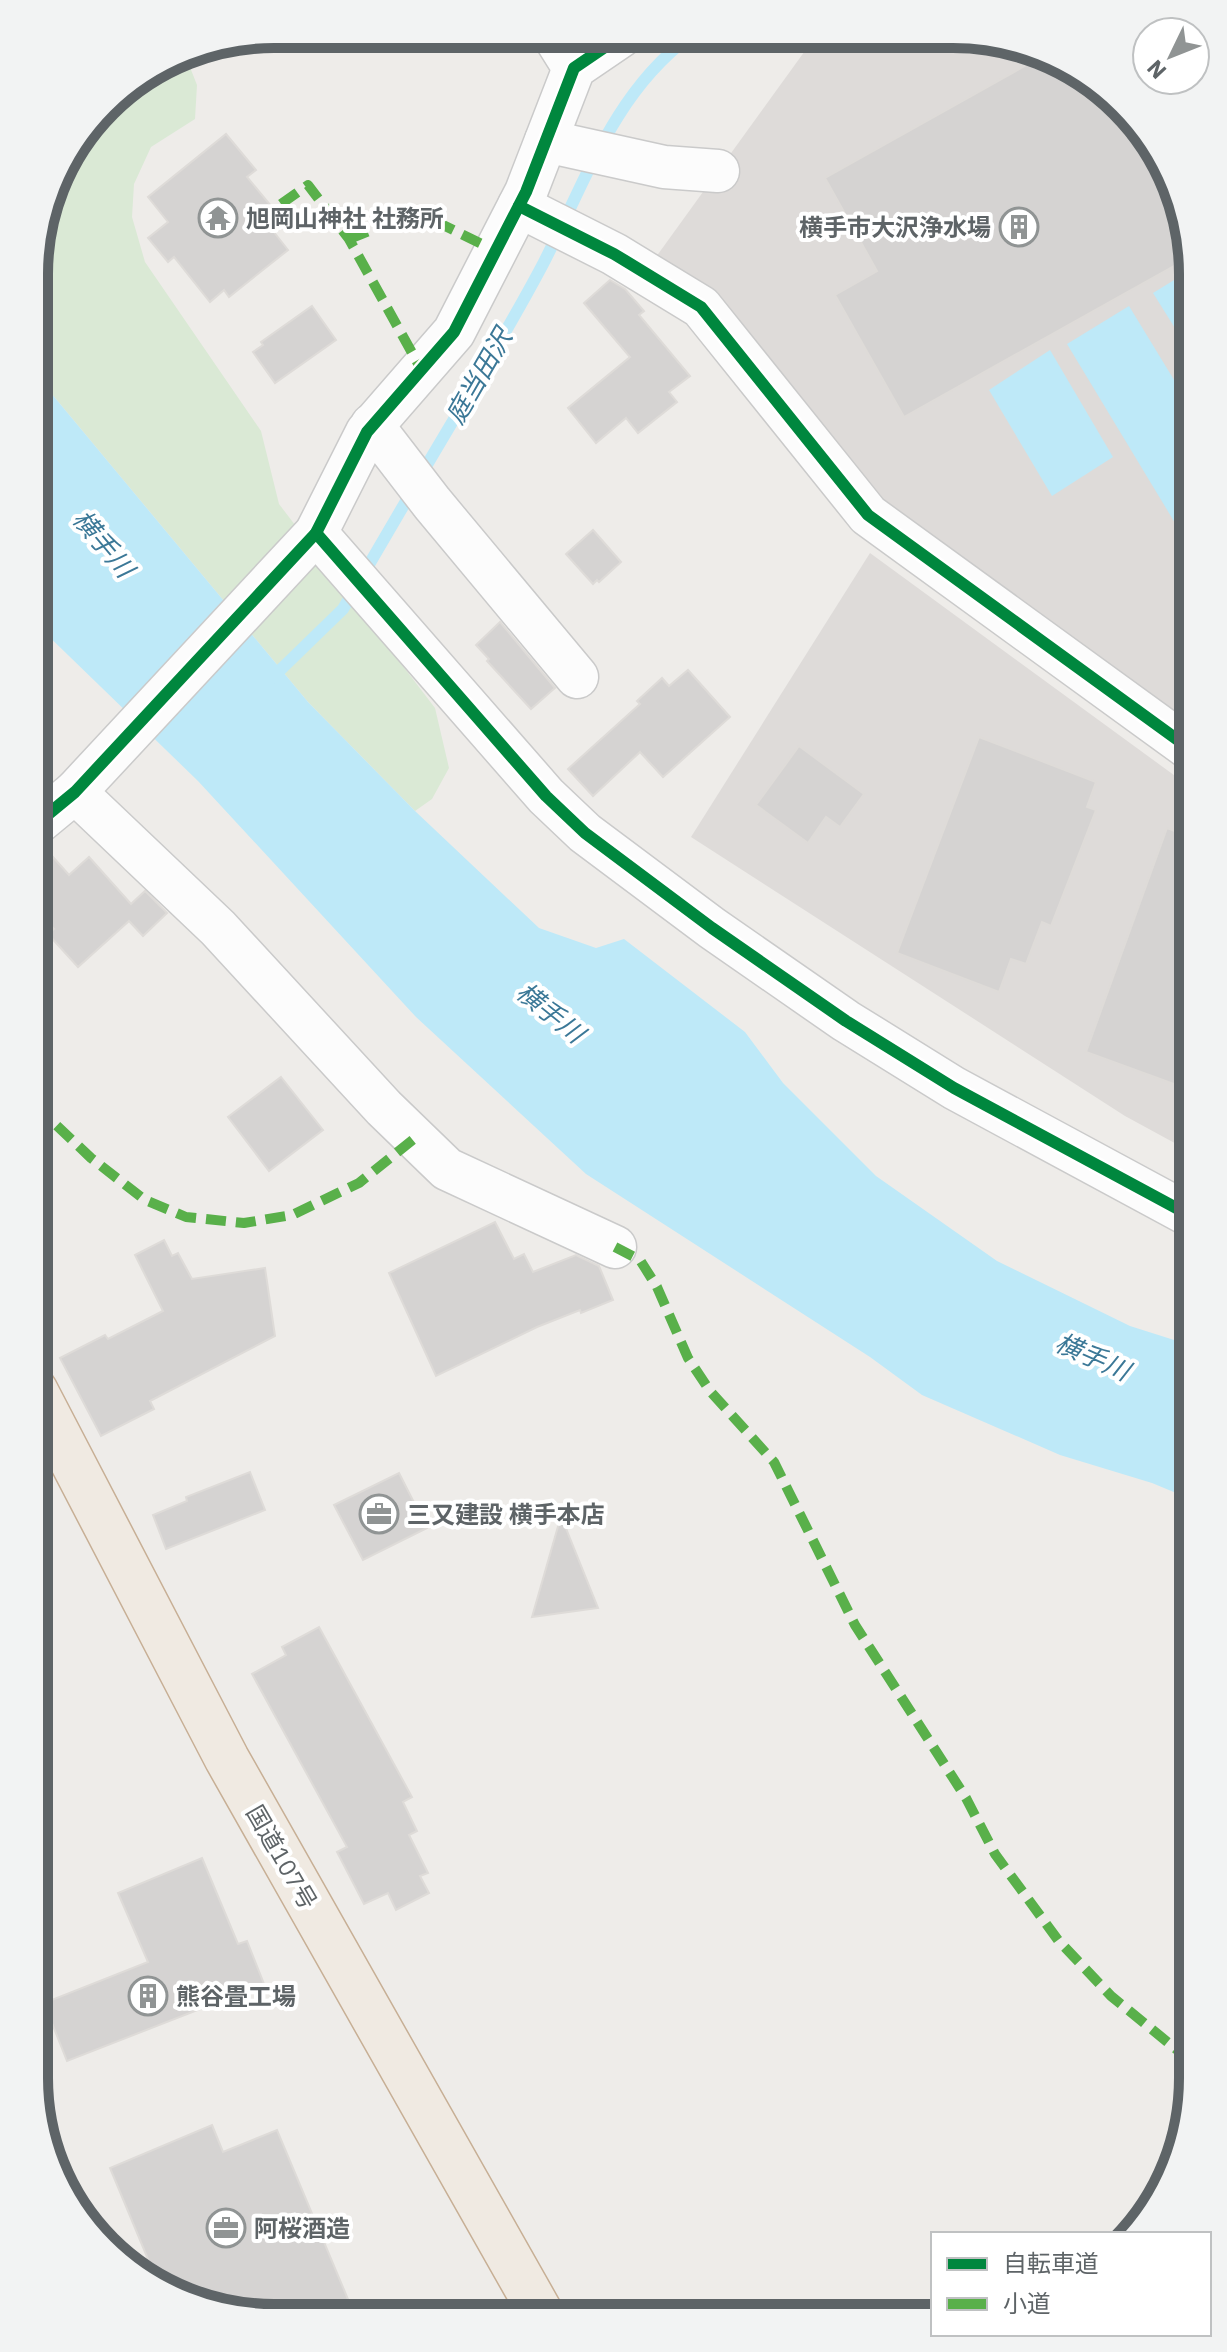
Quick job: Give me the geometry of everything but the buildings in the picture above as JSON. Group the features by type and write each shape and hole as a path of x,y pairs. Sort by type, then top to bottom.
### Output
{"highway":[{"name":"国道107号","path":"48,1415 227,1759 536,2304"}],"street":[{"path":"48,814 75,792 109,754 328,547 367,432 454,332 530,212 557,144 564,52"},
{"path":"557,144 664,167 718,171"},
{"path":"530,212 614,254 701,307 868,515 1179,741"},
{"path":"372,425 432,503 577,677"},
{"path":"328,547 546,796 585,833 699,919 846,1021 954,1088 1179,1209"},
{"path":"75,792 218,928 384,1108 447,1169 615,1247"}],"shaded area":[{"path":"807,48 968,48 997,52 1053,71 1102,104 1123,125 1156,174 1167,201 1177,245 1179,716 880,503 656,257"},
{"path":"870,553 1179,779 1179,1145 1125,1116 691,837"}],"green space":[{"path":"189,65 197,85 195,119 151,147 134,184 132,217 145,262 261,431 279,504 435,708 449,768 432,799 415,811 308,702 48,389 50,245 65,188 86,149 125,104 161,78"}],"water":[{"path":"1179,277 1179,335 1153,293"},
{"path":"1129,306 1179,388 1179,521 1175,523 1067,344"},
{"path":"1050,350 1113,457 1052,496 989,390"},
{"name":"横手川","path":"48,389 308,702 415,811 539,928 596,948 624,939 745,1032 783,1083 876,1176 997,1261 1130,1326 1179,1342 1179,1494 1060,1455 922,1395 870,1357 586,1174 416,1017 198,781 48,636"}],"waterway":[{"name":"庭当田沢","path":"421,475 529,291 620,113 640,85 677,48"},
{"name":"庭当田沢","path":"271,679 343,609 412,491"}],"marked path":[{"path":"281,204 308,185 349,239 421,369"},
{"path":"349,239 387,224 431,219 496,251"},
{"path":"48,1117 91,1158 145,1200 186,1217 244,1223 292,1215 359,1183 415,1138"},
{"path":"615,1247 640,1260 657,1287 688,1358 710,1391 774,1462 855,1625 966,1798 995,1854 1058,1940 1111,1996 1179,2051"}],"cycle path":[{"path":"48,814 75,792 316,533 367,432 454,332 526,192 574,68 603,48"},
{"path":"519,206 614,254 701,307 868,515 1179,741"},
{"path":"316,533 546,796 585,833 712,928 846,1021 954,1088 1179,1209"}],"place":[{"name":"旭岡山神社 社務所","path":"218,218"},
{"name":"横手市大沢浄水場","path":"1019,227"},
{"name":"三又建設 横手本店","path":"379,1514"},
{"name":"熊谷畳工場","path":"148,1996"},
{"name":"阿桜酒造","path":"226,2228"}]}
